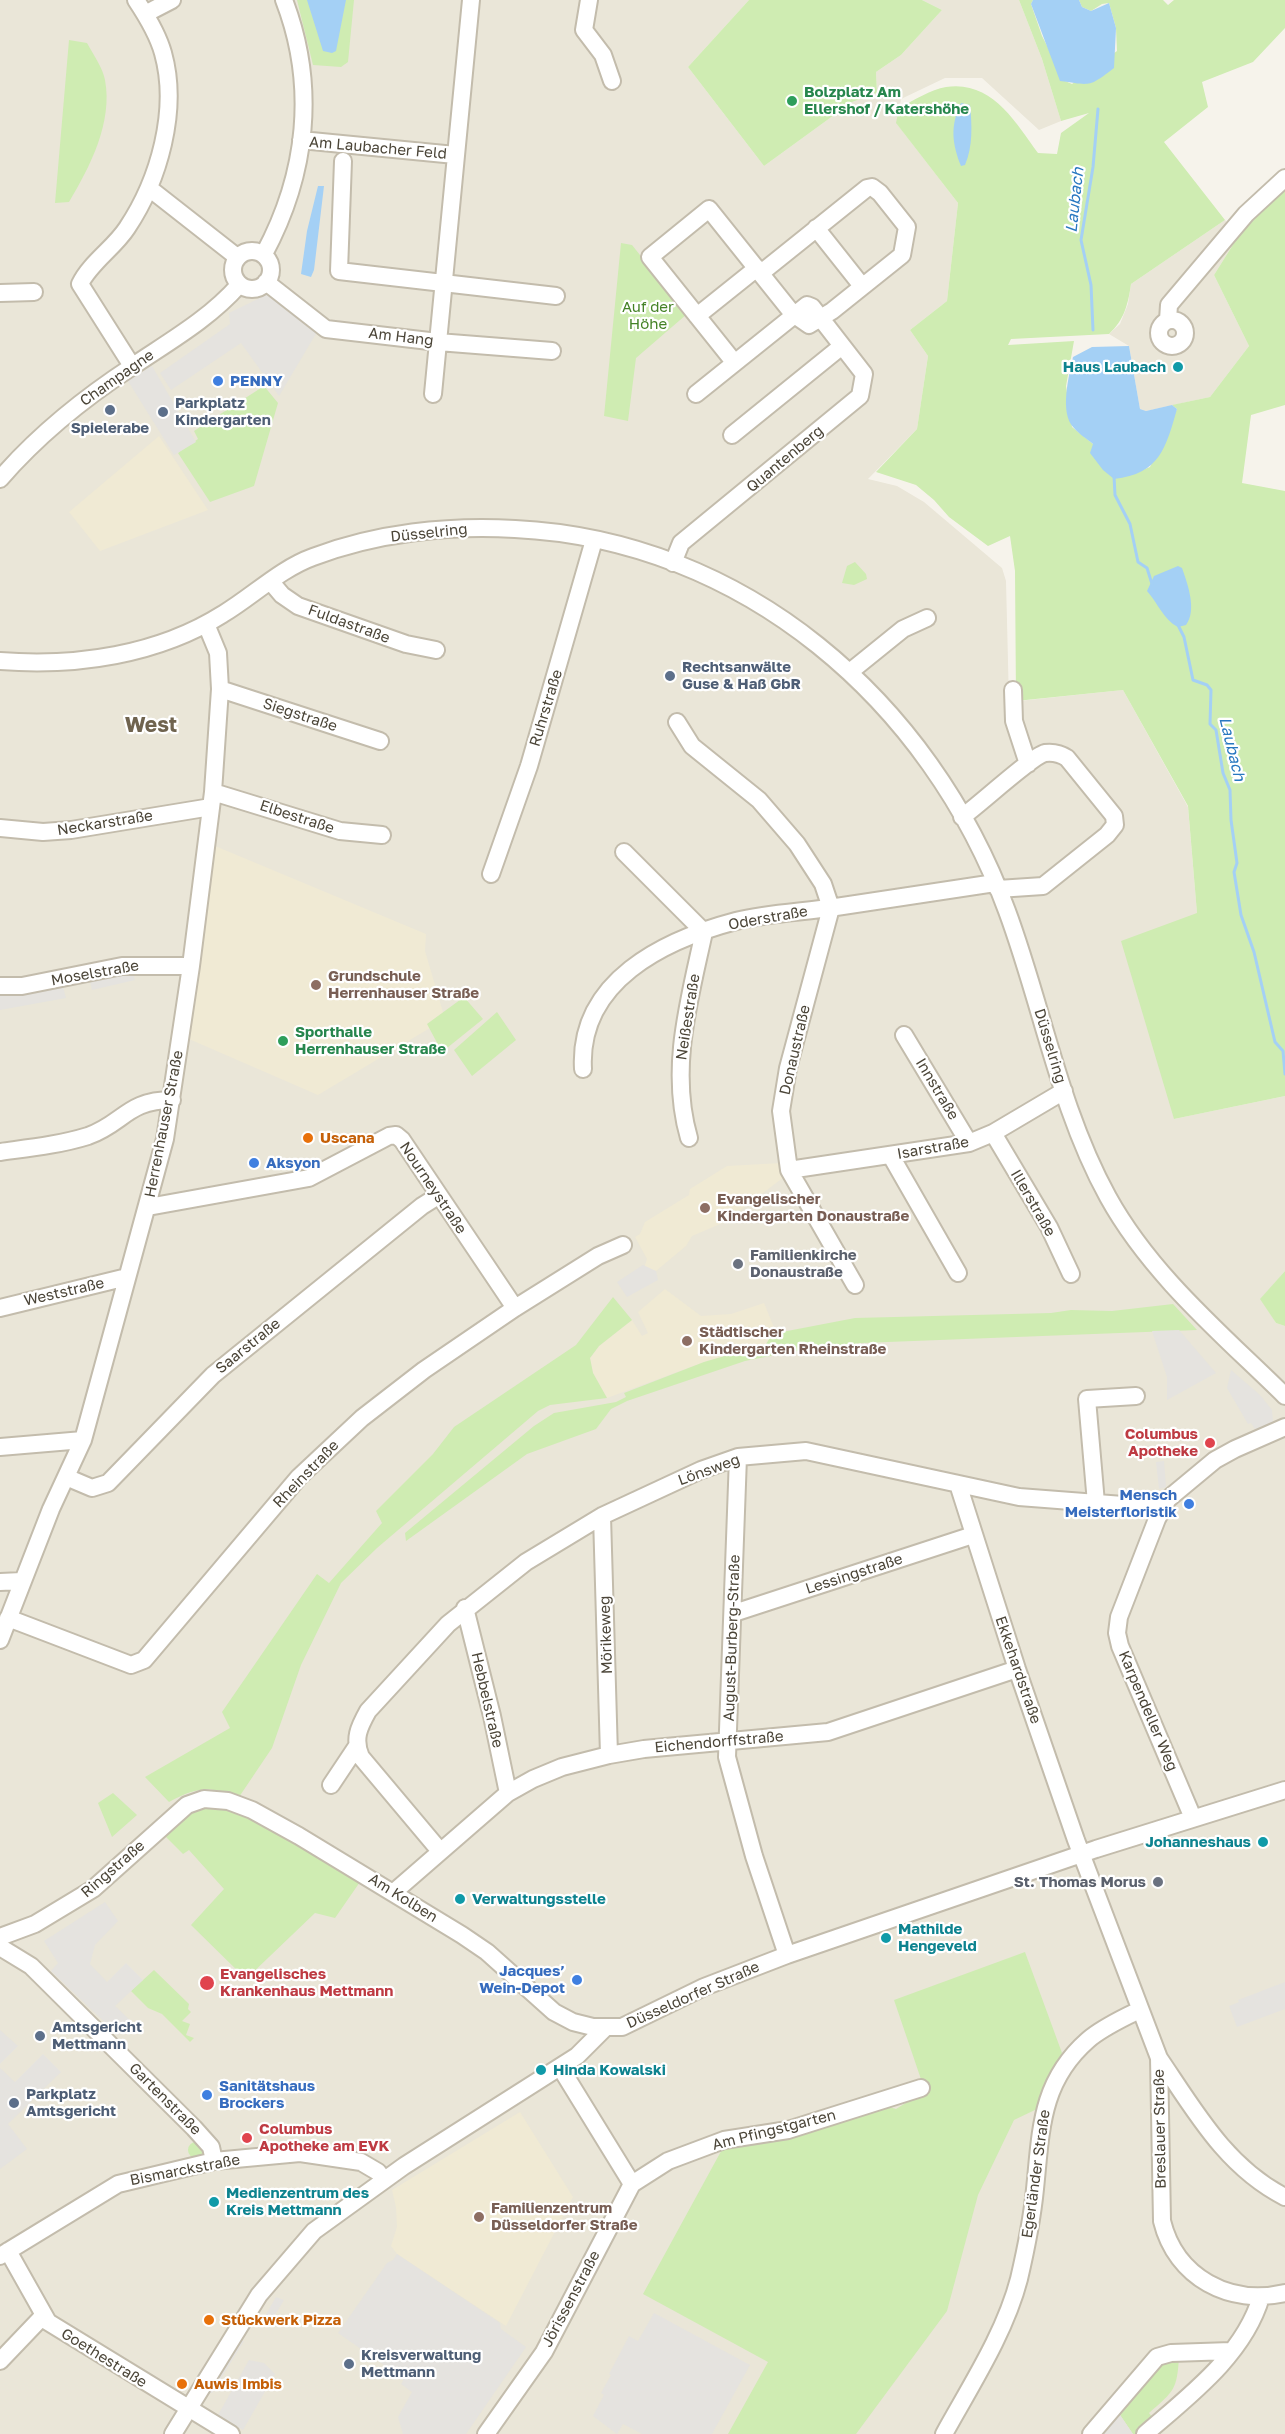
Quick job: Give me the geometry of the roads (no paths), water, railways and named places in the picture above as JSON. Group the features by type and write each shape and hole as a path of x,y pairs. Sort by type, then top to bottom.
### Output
{"street":[{"path":"132,366 80,284 84,276 117,243 148,188 167,128 169,93 163,52 140,7 172,0"},
{"path":"264,254 289,202 302,140 301,70 284,0"},
{"name":"Am Laubacher Feld","path":"433,394 471,0"},
{"path":"589,0 584,30 603,55 612,81"},
{"name":"Am Laubacher Feld","path":"302,140 455,155"},
{"name":"Am Laubacher Feld","path":"343,161 339,271 443,282"},
{"path":"1168,320 1169,305 1246,214 1285,178"},
{"path":"696,394 793,314 807,305 821,319 902,255 907,227 880,193 872,187 867,188 697,316"},
{"path":"148,188 237,257"},
{"path":"734,362 650,257 709,209 793,314"},
{"path":"816,228 862,286"},
{"path":"252,250 264,254 271,267 266,282 250,289 239,285 232,270 237,257 252,250"},
{"name":"Am Hang","path":"266,282 326,329 438,342 552,351"},
{"path":"443,282 556,296"},
{"name":"Champagne","path":"0,479 60,420 132,366 206,316 239,285"},
{"path":"0,293 34,292"},
{"name":"Quantenberg","path":"673,563 681,543 860,396 864,374 821,319"},
{"path":"732,435 842,346"},
{"name":"Düsselring","path":"0,660 73,660 134,651 157,645 207,624 315,556 401,535 449,529 520,529 594,540 673,563 725,585 764,607 815,641 851,671 892,714 962,818 996,886 1032,984 1064,1090 1088,1158 1110,1200 1150,1260 1285,1396"},
{"name":"Ruhrstraße","path":"491,874 529,766 594,540"},
{"name":"Fuldastraße","path":"271,582 282,595 298,606 406,644 436,650"},
{"path":"851,671 903,629 927,618"},
{"name":"Herrenhauser Straße","path":"0,1640 22,1581 83,1440 148,1207 172,1100 212,799 220,688 219,653 207,624"},
{"name":"Siegstraße","path":"220,688 380,741"},
{"path":"1013,690 1014,721 1028,764"},
{"path":"677,722 692,746 759,800 797,844 823,884 831,908"},
{"path":"962,818 1028,764 1046,753 1061,754 1067,758 1114,816 1115,825 1107,835 1043,886 996,886"},
{"name":"Neckarstraße","path":"0,828 43,832 71,830 212,799"},
{"name":"Elbestraße","path":"212,799 340,831 382,835"},
{"path":"624,852 704,932"},
{"name":"Oderstraße","path":"583,1069 582,1051 590,1020 601,999 631,966 677,939 738,921 996,886"},
{"name":"Donaustraße","path":"831,908 788,1068 781,1111 789,1170 855,1285"},
{"name":"Neißestraße","path":"689,1138 681,1113 679,1091 681,1044 704,932"},
{"name":"Moselstraße","path":"0,986 22,986 122,966 191,966"},
{"name":"Innstraße","path":"904,1035 969,1143"},
{"name":"Isarstraße","path":"789,1170 969,1143 993,1133 1064,1090"},
{"path":"0,1152 57,1144 89,1135 139,1104 152,1100 172,1100"},
{"name":"Illerstraße","path":"993,1133 1048,1227 1071,1274"},
{"name":"Nourneystraße","path":"148,1207 309,1178 389,1136 396,1136 402,1140 515,1308"},
{"path":"891,1156 958,1273"},
{"name":"Saarstraße","path":"66,1477 92,1488 108,1483 213,1375 422,1206 438,1196"},
{"name":"Rheinstraße","path":"8,1618 131,1665 144,1660 307,1469 362,1418 405,1384 515,1308 598,1256 623,1245"},
{"name":"Weststraße","path":"0,1308 127,1277"},
{"path":"1096,1503 1087,1399 1136,1396"},
{"name":"Karpendeller Weg","path":"1193,1818 1118,1637 1119,1617 1162,1508 1172,1494 1215,1460 1285,1427"},
{"path":"0,1447 83,1440"},
{"name":"Lönsweg","path":"331,1785 357,1746 357,1733 368,1711 465,1608 525,1562 602,1516 701,1470 738,1456 806,1451 1019,1497 1162,1508"},
{"name":"August-Burberg-Straße","path":"738,1456 727,1757 745,1823 787,1955"},
{"name":"Ekkehardstraße","path":"958,1484 1017,1669 1081,1854"},
{"name":"Mörikeweg","path":"602,1516 609,1755"},
{"name":"Lessingstraße","path":"734,1614 973,1535"},
{"path":"0,1582 22,1581"},
{"name":"Hebbelstraße","path":"465,1608 492,1716 508,1793"},
{"name":"Eichendorffstraße","path":"440,1851 508,1793 552,1771 609,1755 728,1740 839,1730 1017,1669"},
{"path":"357,1746 366,1764 440,1851 394,1892"},
{"name":"Düsseldorfer Straße","path":"604,2029 622,2027 639,2021 704,1988 787,1955 1081,1854 1285,1790"},
{"name":"Am Kolben","path":"187,1805 204,1798 241,1806 394,1892 487,1952 554,2012 573,2022 604,2029"},
{"name":"Ringstraße","path":"9,1933 93,1889 187,1805"},
{"name":"Breslauer Straße","path":"1081,1854 1159,2058 1162,2221 1167,2238 1185,2267 1201,2280 1224,2291 1261,2297 1285,2293"},
{"name":"Gartenstraße","path":"9,1933 31,1966 208,2142 214,2161"},
{"name":"Gartenstraße","path":"0,1947 31,1966"},
{"name":"Egerländer Straße","path":"944,2434 1000,2326 1018,2280 1032,2216 1040,2124 1054,2085 1073,2056 1100,2031 1139,2010"},
{"path":"173,2434 236,2330 295,2251 324,2222 384,2180 560,2067 587,2048 604,2029"},
{"path":"1159,2058 1228,2155 1259,2181 1285,2197"},
{"path":"560,2067 632,2184"},
{"name":"Am Pfingstgarten","path":"632,2184 668,2160 724,2140 788,2130 921,2088"},
{"name":"Bismarckstraße","path":"4,2253 118,2184 214,2161 300,2153 361,2162 378,2172 384,2180"},
{"name":"Jörissenstraße","path":"486,2434 544,2352 632,2184"},
{"name":"Goethestraße","path":"4,2253 43,2316 54,2327 231,2434"},
{"path":"1145,2434 1200,2385 1231,2351 1251,2322 1261,2297"},
{"path":"0,2361 43,2316"},
{"path":"1091,2434 1157,2357 1171,2353 1231,2351"}],"water":[{"path":"307,0 346,0 336,51 332,53 323,51"},
{"path":"1033,0 1079,0 1082,7 1091,11 1109,3 1116,28 1114,68 1089,84 1060,81 1031,4"},
{"path":"961,103 970,105 971,143 965,165 961,166 956,150 954,127"},
{"path":"318,186 324,186 314,270 311,277 301,274 307,231"},
{"path":"1129,346 1140,409 1146,411 1172,405 1177,409 1164,447 1151,465 1129,476 1114,479 1103,470 1090,453 1093,444 1069,421 1066,394 1073,357 1092,347"},
{"path":"1178,566 1182,568 1189,590 1191,612 1186,625 1178,627 1165,615 1147,591 1154,576"}],"waterway":[{"name":"Laubach","path":"1093,330 1091,285 1081,240 1093,167 1098,109"},
{"name":"Laubach","path":"1114,476 1115,495 1130,524 1138,562 1147,568 1152,584"},
{"name":"Laubach","path":"1177,623 1184,637 1193,680 1207,685 1211,690 1210,724 1216,730 1223,773 1230,790 1231,820 1237,863 1234,872 1241,915 1254,952 1275,1042 1283,1051 1285,1074"}],"place":[{"name":"Bolzplatz Am Ellershof / Katershöhe","path":"792,101"},
{"name":"Haus Laubach","path":"1178,367"},
{"name":"PENNY","path":"218,381"},
{"name":"Spielerabe","path":"110,410"},
{"name":"Parkplatz Kindergarten","path":"163,412"},
{"name":"Rechtsanwälte Guse & Haß GbR","path":"670,676"},
{"name":"Grundschule Herrenhauser Straße","path":"316,985"},
{"name":"Sporthalle Herrenhauser Straße","path":"283,1041"},
{"name":"Uscana","path":"308,1138"},
{"name":"Aksyon","path":"254,1163"},
{"name":"Evangelischer Kindergarten Donaustraße","path":"705,1208"},
{"name":"Familienkirche Donaustraße","path":"738,1264"},
{"name":"Städtischer Kindergarten Rheinstraße","path":"687,1341"},
{"name":"Columbus Apotheke","path":"1210,1443"},
{"name":"Mensch Meisterfloristik","path":"1189,1504"},
{"name":"Johanneshaus","path":"1263,1842"},
{"name":"St. Thomas Morus","path":"1158,1882"},
{"name":"Verwaltungsstelle","path":"460,1899"},
{"name":"Mathilde Hengeveld","path":"886,1938"},
{"name":"Jacques’ Wein-Depot","path":"577,1980"},
{"name":"Evangelisches Krankenhaus Mettmann","path":"207,1983"},
{"name":"Amtsgericht Mettmann","path":"40,2036"},
{"name":"Hinda Kowalski","path":"541,2070"},
{"name":"Sanitätshaus Brockers","path":"207,2095"},
{"name":"Parkplatz Amtsgericht","path":"14,2103"},
{"name":"Columbus Apotheke am EVK","path":"247,2138"},
{"name":"Medienzentrum des Kreis Mettmann","path":"214,2202"},
{"name":"Familienzentrum Düsseldorfer Straße","path":"479,2217"},
{"name":"Stückwerk Pizza","path":"209,2320"},
{"name":"Kreisverwaltung Mettmann","path":"349,2364"},
{"name":"Auwis Imbis","path":"182,2384"}],"district":[{"name":"West","path":"151,725"}],"park label":[{"name":"Auf der Höhe","path":"648,316"}]}
